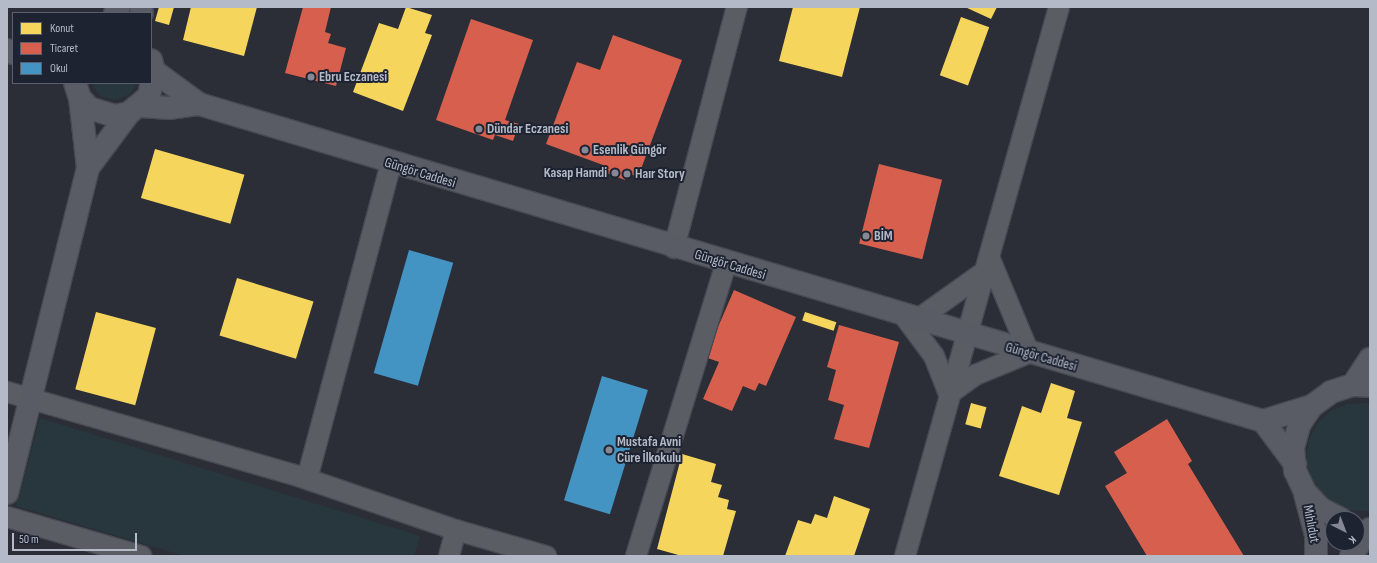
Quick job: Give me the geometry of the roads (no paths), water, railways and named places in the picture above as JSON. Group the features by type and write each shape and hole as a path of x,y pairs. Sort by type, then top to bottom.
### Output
{"main road":[{"path":"153,66 199,104"},
{"path":"88,168 154,84 153,66"},
{"path":"75,87 102,114 135,109 169,108 199,104"},
{"path":"7,493 88,168 75,87"},
{"name":"Güngör Caddesi","path":"199,104 391,164 726,264 1263,421"},
{"path":"1325,511 1321,509 1305,492 1295,464 1293,448 1299,425 1312,406 1331,392 1362,386 1370,359"},
{"path":"1295,464 1263,421 1312,406"},
{"name":"Mıhlıdut","path":"1305,492 1316,556"},
{"path":"1351,556 1370,529"}],"street":[{"path":"674,248 737,7"},
{"path":"905,556 949,394 967,335 1055,8"},
{"path":"307,478 391,164"},
{"path":"636,556 726,264"},
{"path":"949,394 934,356 911,318 986,264"},
{"path":"949,394 975,376 1029,353 986,264"},
{"path":"7,392 307,478 456,530 546,556"},
{"path":"7,517 141,556"},
{"path":"449,556 456,530"}],"place":[{"name":"Ebru Eczanesi","path":"311,77"},
{"name":"Dündar Eczanesi","path":"479,129"},
{"name":"Esenlik Güngör","path":"585,150"},
{"name":"Kasap Hamdi","path":"615,173"},
{"name":"Haır Story","path":"627,174"},
{"name":"BİM","path":"866,236"},
{"name":"Mustafa Avni Cüre İlkokulu","path":"609,450"}]}
